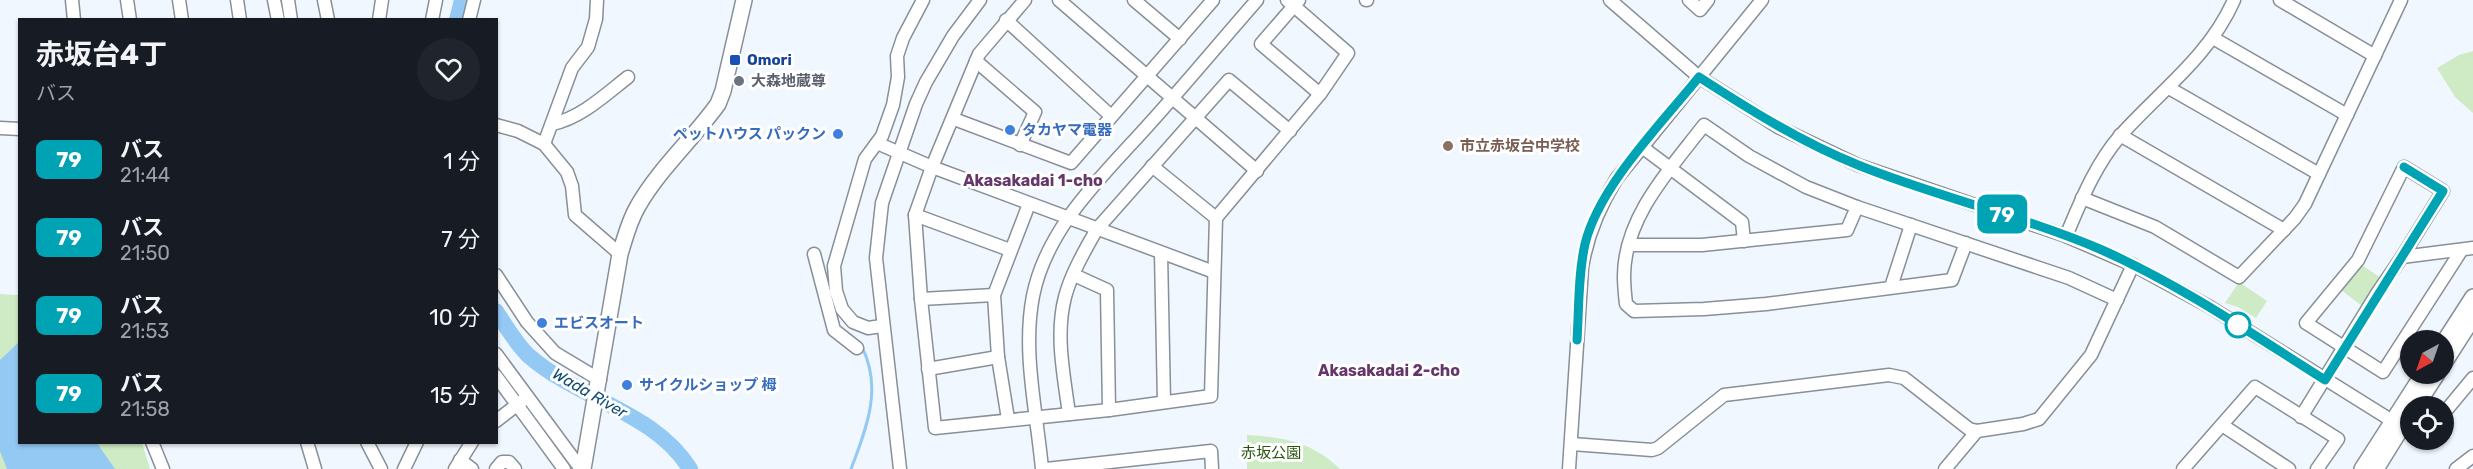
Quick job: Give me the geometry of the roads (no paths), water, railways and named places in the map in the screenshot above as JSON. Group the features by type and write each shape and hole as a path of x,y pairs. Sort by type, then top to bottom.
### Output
{"main road":[{"path":"582,469 595,413 620,254 638,207 718,104 744,0"},
{"path":"2452,330 2473,297"},
{"path":"2454,347 2473,318"},
{"path":"2362,469 2400,429"},
{"path":"2376,469 2400,430"}],"street":[{"path":"72,0 74,18"},
{"path":"127,0 130,18"},
{"path":"179,0 182,18"},
{"path":"237,0 240,18"},
{"path":"274,0 278,18"},
{"path":"288,0 291,18"},
{"path":"324,0 328,18"},
{"path":"379,18 382,0"},
{"path":"432,18 436,0"},
{"path":"470,18 474,0"},
{"path":"544,144 572,68 588,47 596,19 597,0"},
{"path":"882,326 868,328 853,322 842,309 836,291 834,266 865,159 882,136 893,105 898,77 897,56 903,38 923,0"},
{"path":"900,469 876,258 882,202 916,104 930,75 953,36 980,0"},
{"path":"1025,0 1005,20 976,61 954,119 932,167 915,215 921,299 935,428 1110,410 1211,396 1216,218 1320,94 1348,53 1293,2 1261,44 1320,94"},
{"path":"1059,0 1257,171"},
{"path":"1134,0 1180,39"},
{"path":"954,119 1071,163 1212,0"},
{"path":"1212,469 1211,451 1044,469 1030,367 1030,315 1040,270 1067,218 1257,0"},
{"path":"1610,0 1699,77 1778,127 1858,165 2066,236 2133,265 2210,307 2400,427"},
{"path":"1689,0 1700,10 1708,0"},
{"path":"1569,469 1586,243 1617,178 1762,0"},
{"path":"2066,236 2082,198 2103,158 2120,135 2169,88 2213,38 2234,0"},
{"path":"2280,0 2375,56"},
{"path":"2082,198 2155,227 2239,277 2284,230 2305,204 2375,56 2397,2"},
{"path":"1005,20 1111,116"},
{"path":"2213,38 2347,115"},
{"path":"976,61 1035,112 1020,145"},
{"path":"552,124 565,121 590,107 628,77"},
{"path":"1069,414 1061,356 1061,326 1065,297 1097,229 1229,80 1290,131"},
{"path":"2169,88 2319,174"},
{"path":"1966,243 1952,280 1766,304 1704,309 1634,311 1626,304 1624,274 1637,221 1670,169 1704,125 1781,175 1857,207 1966,243 2069,278 2117,300"},
{"path":"498,126 518,131 544,144 567,172 572,186 575,216 620,254"},
{"path":"0,128 18,129"},
{"path":"2120,135 2284,230"},
{"path":"877,143 932,167 1214,272"},
{"path":"1642,147 1742,222 1744,241"},
{"path":"1152,166 1216,218"},
{"path":"2301,417 2344,347 2443,191 2404,167 2358,260 2306,323 2344,347 2384,372 2467,249"},
{"path":"1008,419 998,357 994,295 1029,204"},
{"path":"1630,245 1702,245 1847,230 1857,207"},
{"path":"915,215 1010,250"},
{"path":"1891,287 1911,225"},
{"path":"2402,257 2467,249"},
{"path":"1161,253 1164,402"},
{"path":"834,266 814,254 834,330 857,348"},
{"path":"1572,444 1652,450 1658,448 1724,395 1889,375 1904,378 1961,424 1977,430 2023,424 2039,419 2091,355 2133,265"},
{"path":"1074,275 1107,290 1110,410"},
{"path":"498,278 527,322 555,353 599,382"},
{"path":"921,299 994,295"},
{"path":"498,357 582,469"},
{"path":"928,369 998,357"},
{"path":"2454,401 2473,378"},
{"path":"498,379 564,469"},
{"path":"2187,468 2255,387 2338,439 2317,469"},
{"path":"498,419 528,396"},
{"path":"2222,425 2289,469"},
{"path":"1945,469 1977,430"},
{"path":"153,444 163,469"},
{"path":"308,444 315,469"},
{"path":"368,444 381,469"},
{"path":"404,469 416,444"},
{"path":"471,444 457,464 472,469"},
{"path":"2456,469 2473,456"},
{"path":"496,469 502,462 509,462 515,469"}],"water":[{"path":"18,343 18,444 98,444 115,469 7,469 0,451 0,360"}],"waterway":[{"name":"Wada River","path":"458,18 462,0"},
{"name":"Wada River","path":"498,314 529,356 570,384 615,407 657,433 690,469"},
{"path":"851,469 867,424 872,394 868,363 862,347"}],"place":[{"name":"Omori","path":"735,60"},
{"name":"大森地蔵尊","path":"739,81"},
{"name":"タカヤマ電器","path":"1010,130"},
{"name":"ペットハウス パックン","path":"838,134"},
{"name":"市立赤坂台中学校","path":"1448,146"},
{"name":"エビスオート","path":"542,323"},
{"name":"サイクルショップ 栂","path":"627,385"}],"district":[{"name":"Akasakadai 1-cho","path":"1033,180"},
{"name":"Akasakadai 2-cho","path":"1389,370"}],"park label":[{"name":"赤坂公園","path":"1271,453"}]}
